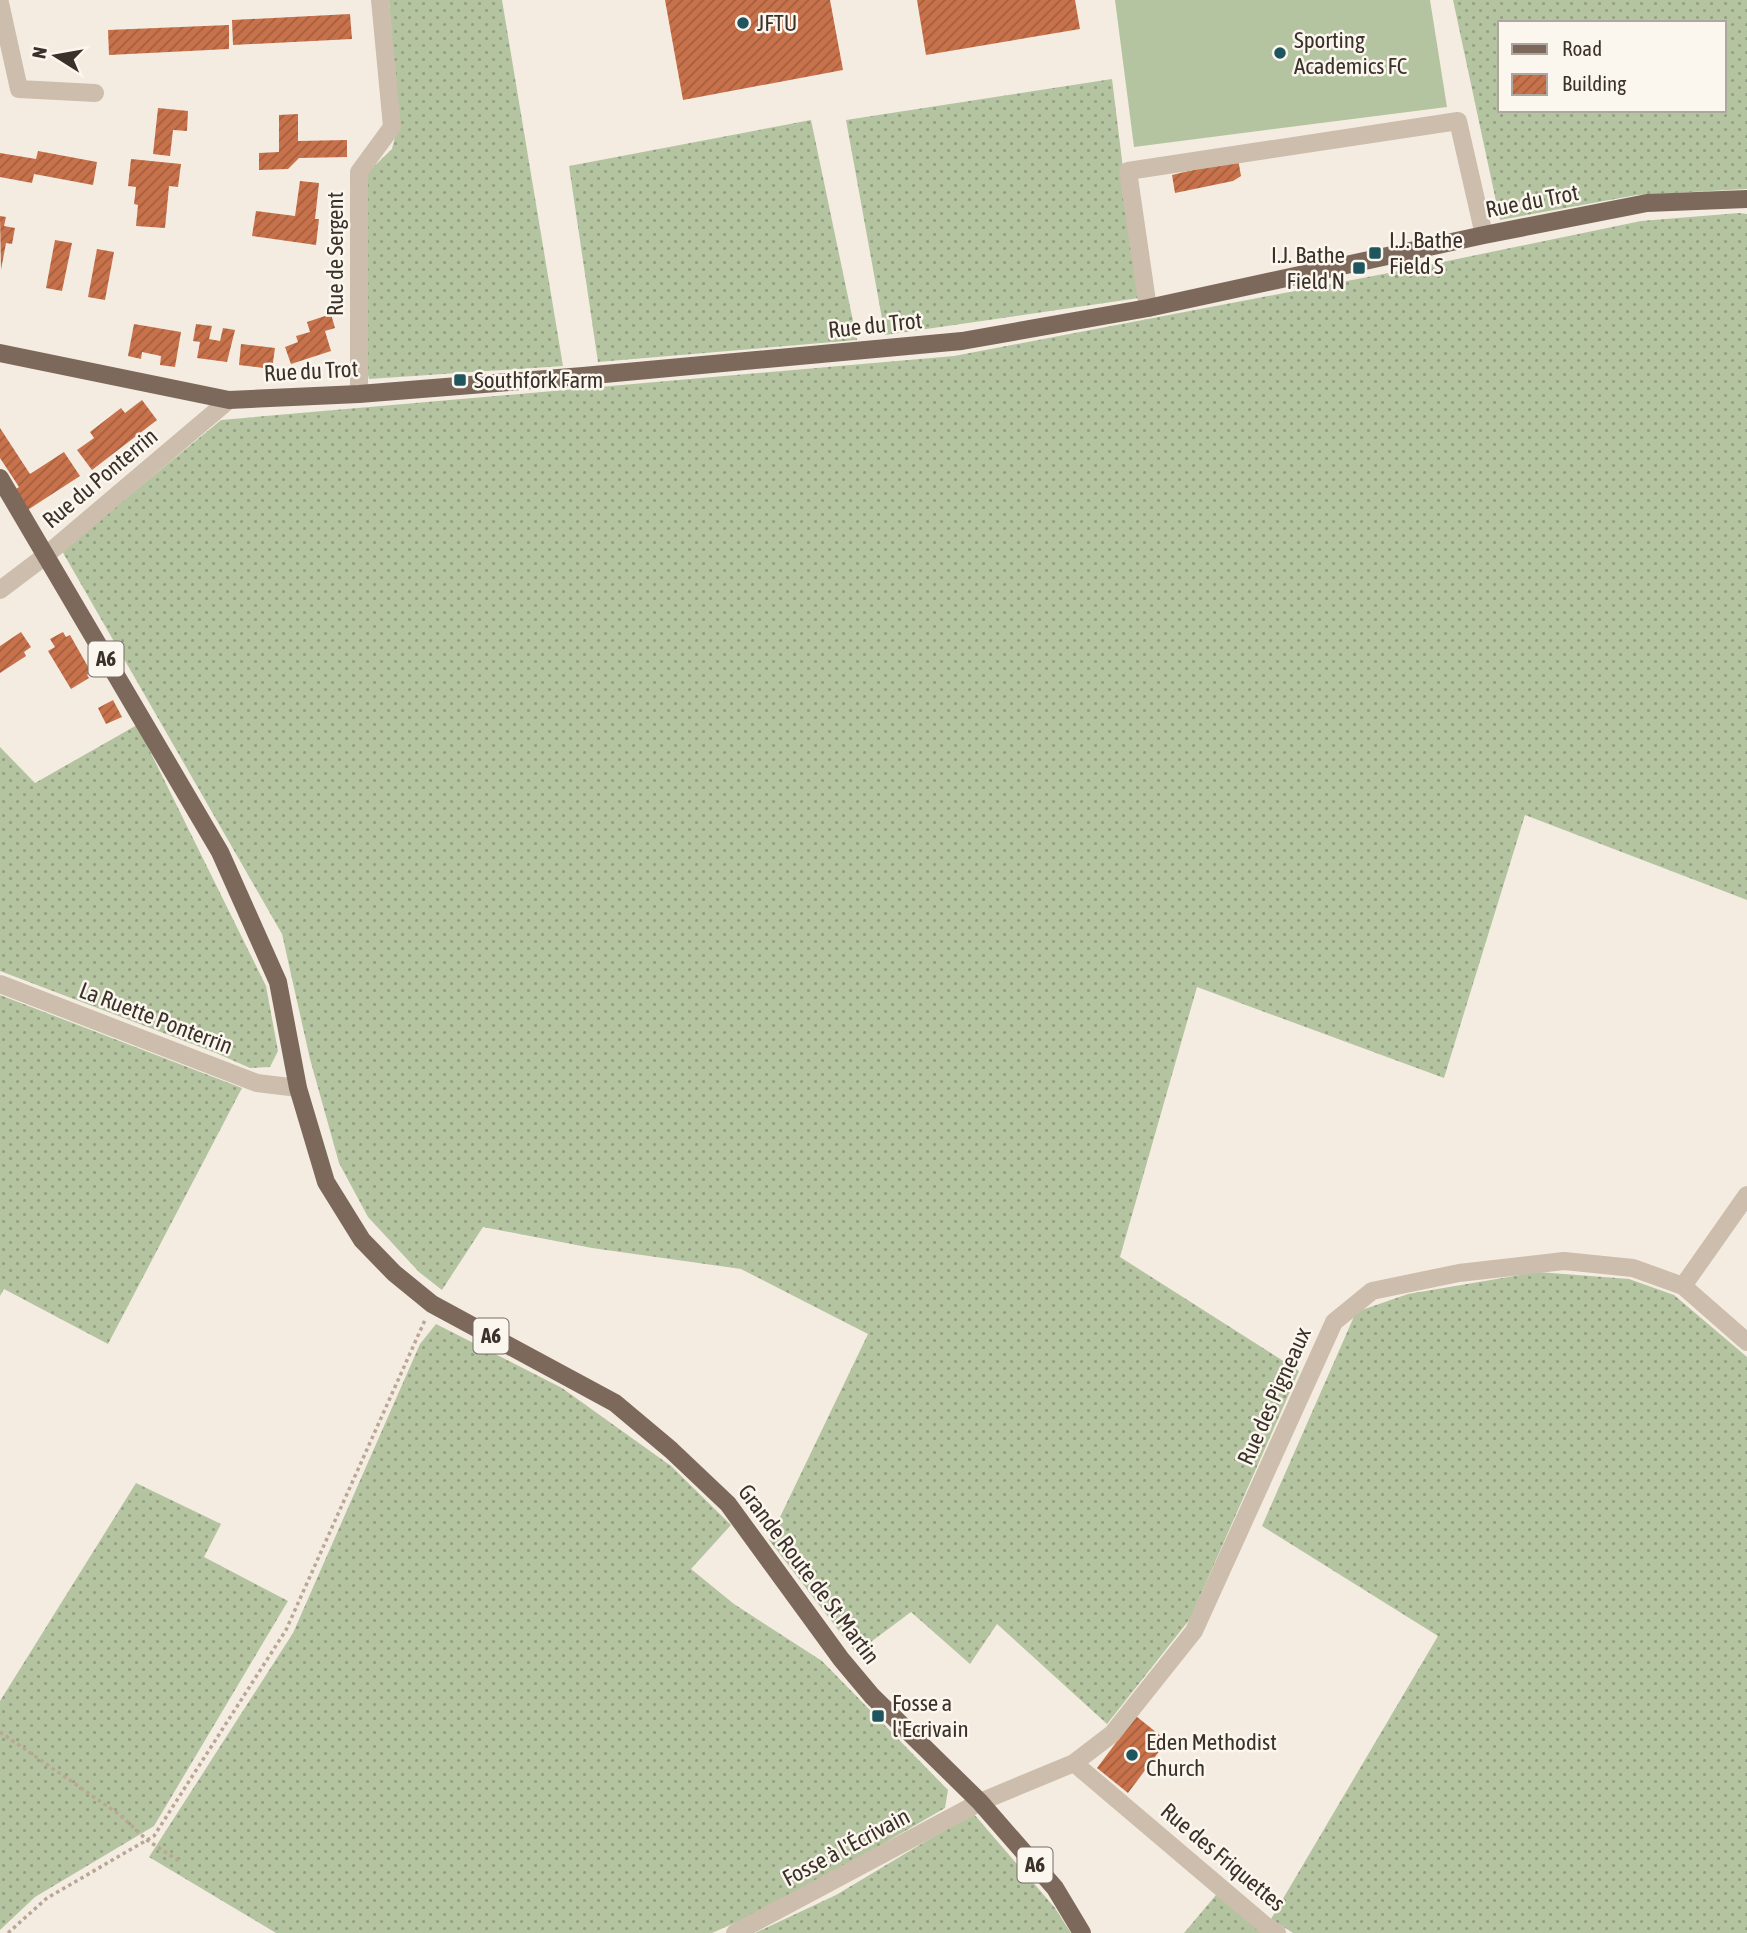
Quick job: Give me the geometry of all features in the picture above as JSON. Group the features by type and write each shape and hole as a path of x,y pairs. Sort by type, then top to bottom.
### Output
{"main road":[{"name":"Rue du Trot","path":"0,353 229,400 359,394 872,351 962,341 1148,308 1485,235 1647,204 1747,199"},
{"name":"A6","path":"0,478 45,556"},
{"name":"Grande Route de St Martin","path":"45,556 220,852 278,982 298,1088 326,1182 362,1240 394,1273 432,1304 615,1403 671,1450 728,1504 841,1659 872,1696 980,1802 1055,1888 1082,1933"}],"street":[{"name":"Rue de Sergent","path":"359,394 359,172 392,127 380,0"},
{"path":"0,3 19,89 95,93"},
{"path":"1148,308 1128,171 1458,121 1485,235"},
{"name":"Rue du Ponterrin","path":"0,590 45,556 229,400"},
{"name":"La Ruette Ponterrin","path":"0,984 257,1083 298,1088"},
{"path":"1747,1195 1683,1286 1747,1342"},
{"name":"Rue des Pigneaux","path":"980,1802 1074,1763 1112,1734 1194,1631 1334,1322 1372,1292 1460,1273 1564,1261 1633,1268 1683,1286"},
{"name":"Rue des Friquettes","path":"1074,1763 1277,1933"},
{"name":"Fosse à l'Écrivain","path":"734,1933 980,1802"}],"path":[{"path":"8,1933 47,1898 154,1836 286,1630 432,1304"},
{"path":"0,1732 120,1815 147,1840 179,1861"}],"green space":[{"path":"389,0 502,0 563,366 369,379 365,362 363,177 392,149 398,125"},
{"name":"Sporting Academics FC","path":"1115,0 1430,0 1447,107 1134,147"},
{"path":"1453,0 1747,0 1747,189 1637,195 1500,220"},
{"path":"1112,79 1139,298 885,335 846,120"},
{"path":"811,120 857,340 598,362 569,166"},
{"path":"1747,214 1747,900 1525,815 1444,1078 1197,987 1120,1257 1299,1371 1190,1619 1107,1724 997,1624 970,1664 911,1612 856,1653 769,1540 868,1334 741,1269 592,1248 483,1227 442,1290 419,1272 368,1217 339,1163 310,1059 282,934 62,551 221,420 954,356 1399,271 1641,221"},
{"path":"137,725 266,986 278,1051 270,1067 250,1068 0,971 0,747 35,783"},
{"path":"0,995 242,1088 108,1344 4,1289 0,1296"},
{"path":"1538,1272 1629,1279 1674,1295 1747,1357 1747,1933 1293,1933 1271,1919 1438,1636 1262,1526 1356,1312 1408,1294"},
{"path":"436,1324 562,1388 671,1466 731,1525 691,1569 734,1604 822,1661 948,1790 945,1808 784,1901 712,1933 276,1933 149,1857 293,1633 420,1344"},
{"path":"136,1483 221,1524 204,1557 288,1601 154,1826 35,1897 0,1930 0,1701"},
{"path":"973,1813 1055,1908 1071,1933 755,1933 836,1895"},
{"path":"1216,1895 1269,1933 1184,1933"}],"building":[{"path":"665,0 830,0 843,70 683,100"},
{"path":"917,0 1075,0 1080,29 926,55"},
{"path":"350,14 352,39 233,45 232,20"},
{"path":"229,25 229,49 109,55 108,30"},
{"path":"158,108 188,111 187,131 173,130 170,156 153,154"},
{"path":"298,114 298,141 347,140 347,157 299,158 288,169 259,170 259,153 279,152 279,115"},
{"path":"38,151 97,162 93,185 34,174 32,183 0,177 0,153 36,159"},
{"path":"131,159 181,164 178,187 169,186 165,228 136,226 136,187 128,186"},
{"path":"1238,159 1241,176 1233,181 1175,193 1172,175"},
{"path":"300,181 319,183 315,219 319,219 316,245 252,236 256,211 295,216"},
{"path":"0,216 6,217 4,226 15,228 12,244 6,243 1,270"},
{"path":"55,240 72,243 62,291 46,288"},
{"path":"97,249 114,252 105,300 88,297"},
{"path":"331,314 335,328 325,331 331,351 291,364 285,347 298,342 296,336 310,332 307,322"},
{"path":"134,324 181,332 175,367 160,365 161,356 142,352 141,359 128,356"},
{"path":"196,324 212,326 209,339 220,341 223,328 235,330 227,362 197,358 200,342 193,341"},
{"path":"241,344 275,348 272,369 239,365"},
{"path":"142,400 157,420 92,470 77,450 94,438 90,432 121,408 125,413"},
{"path":"0,428 30,474 64,452 80,476 26,511 13,491 19,487 0,458"},
{"path":"21,632 31,647 24,652 26,656 0,673 0,646"},
{"path":"63,632 66,637 70,635 91,672 87,675 89,678 71,689 48,651 55,647 50,639"},
{"path":"113,700 122,717 106,724 98,708"},
{"name":"Eden Methodist Church","path":"1136,1716 1167,1741 1128,1793 1097,1768"}],"place":[{"name":"JFTU","path":"743,23"},
{"name":"Sporting Academics FC","path":"1280,53"},
{"name":"I.J. Bathe Field S","path":"1375,253"},
{"name":"I.J. Bathe Field N","path":"1359,268"},
{"name":"Southfork Farm","path":"460,380"},
{"name":"Fosse a l'Ecrivain","path":"878,1716"},
{"name":"Eden Methodist Church","path":"1132,1755"}]}
